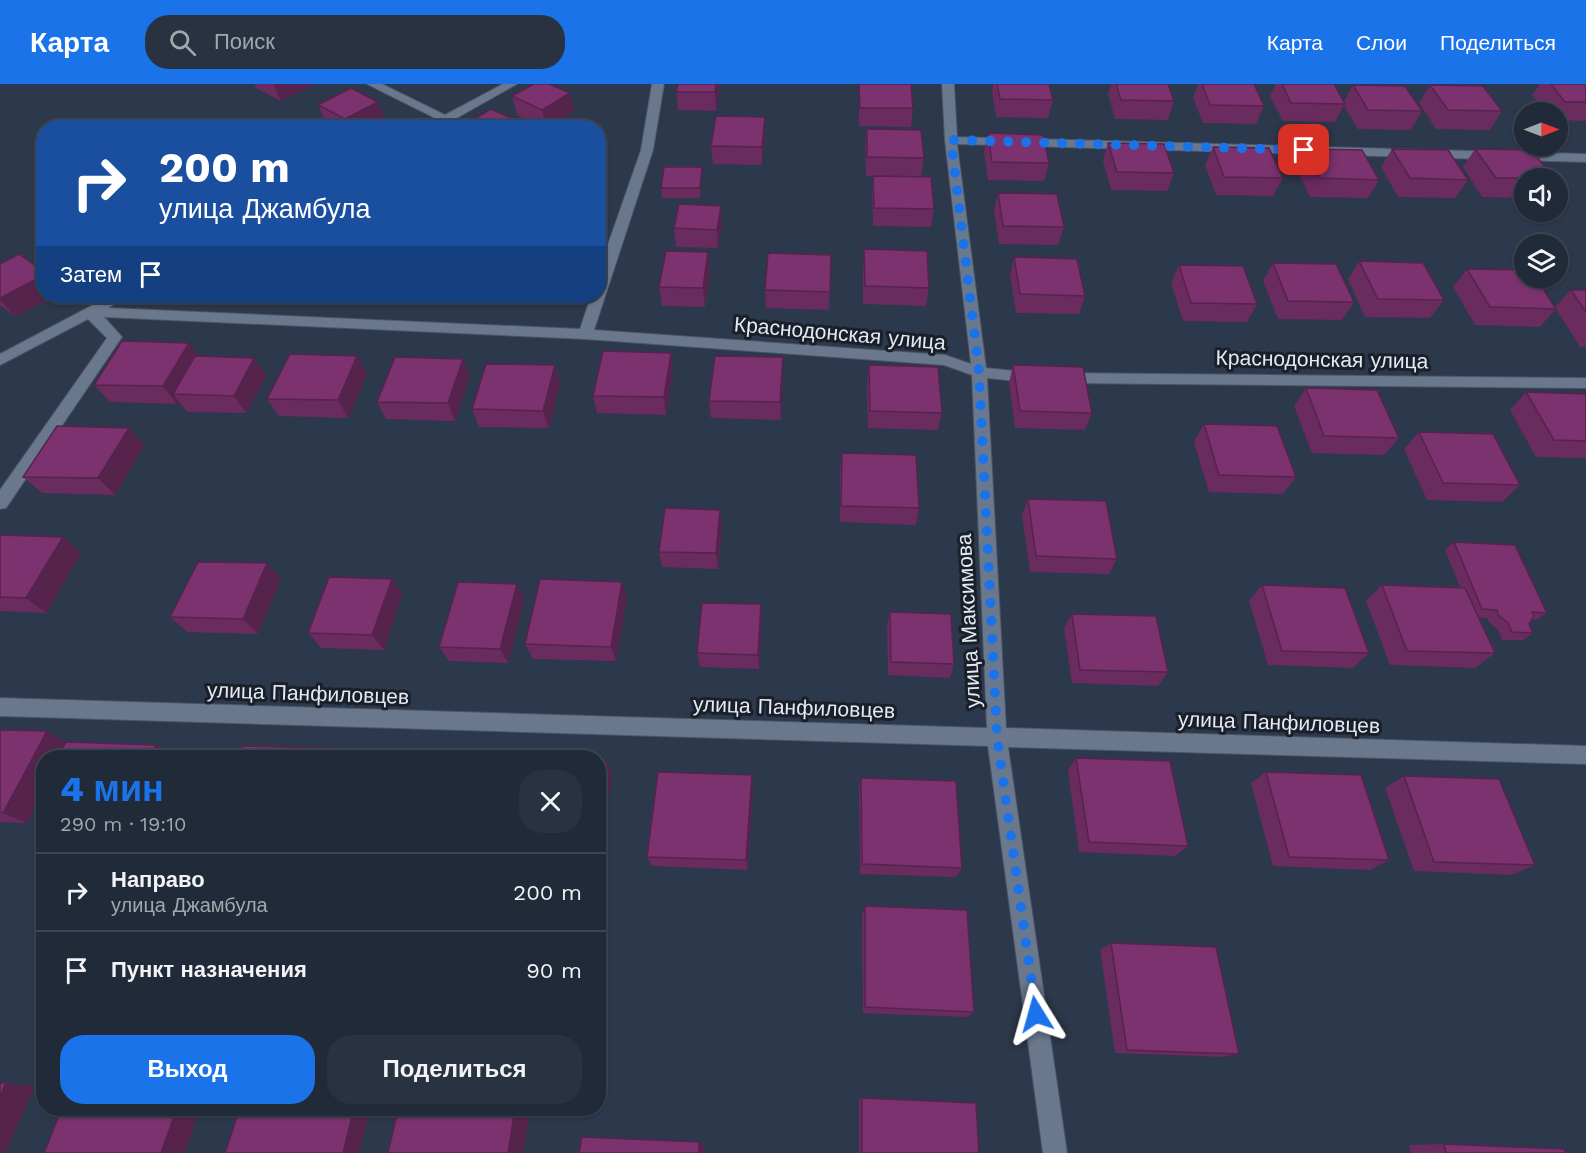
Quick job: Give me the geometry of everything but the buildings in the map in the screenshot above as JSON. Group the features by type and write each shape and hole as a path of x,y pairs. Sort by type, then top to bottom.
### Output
{"street":[{"path":"374,84 445,119 511,84"},
{"path":"606,271 647,150 658,84"},
{"name":"улица Максимова","path":"948,84 951,140 979,372 997,737 1055,1153"},
{"path":"951,140 1586,158"},
{"path":"0,360 107,303"},
{"path":"585,334 595,303"},
{"path":"0,503 115,337 90,312"},
{"name":"Краснодонская улица","path":"90,312 585,334 945,360 979,372 1021,377 1586,382"},
{"name":"улица Панфиловцев","path":"0,707 1586,755"}],"route":[{"path":"1036,1014 997,737 979,372 951,140 1304,150"}]}
